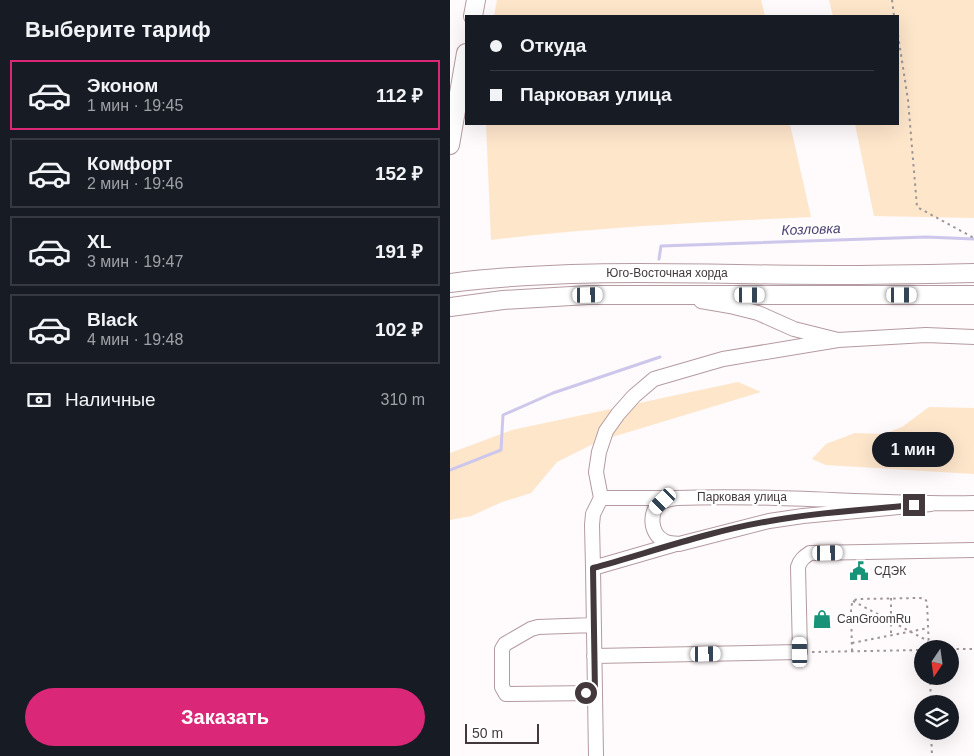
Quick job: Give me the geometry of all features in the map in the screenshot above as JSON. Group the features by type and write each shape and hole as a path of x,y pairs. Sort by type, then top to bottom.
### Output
{"main road":[{"path":"473,15 476,0"},
{"path":"450,145 465,59"},
{"name":"Юго-Восточная хорда","path":"450,283 503,276 582,273 833,275 974,273"},
{"name":"Юго-Восточная хорда","path":"450,307 503,300 628,295 974,295"}],"street":[{"path":"628,295 698,300 730,306 758,313 794,328 838,340"},
{"path":"596,756 592,520 601,498 596,472 599,452 606,431 634,396 654,379 723,359 838,340 926,335 974,337"},
{"name":"Парковая улица","path":"931,504 771,496 676,498 663,501 656,508 652,518 653,529 657,535 670,544 679,544 769,521 803,516 931,504 974,503"},
{"path":"601,498 676,498"},
{"path":"593,568 679,544"},
{"path":"594,656 800,652 798,567 804,556 810,554 974,550"},
{"path":"594,625 538,626 506,644 502,651 502,687 506,694 595,693"}],"path":[{"path":"892,0 894,15"},
{"path":"899,42 908,100 918,207 974,238"},
{"path":"890,598 891,635"},
{"path":"853,601 857,599 890,598 925,599 928,606 928,640"},
{"path":"852,651 851,607 853,601"},
{"path":"853,601 926,640"},
{"path":"852,643 928,628"},
{"path":"959,649 974,649"},
{"path":"800,652 914,650"},
{"path":"932,740 932,756"}],"shaded area":[{"path":"497,0 761,0 765,15 494,15"},
{"path":"829,0 974,0 974,218 874,216 855,125 899,125 899,15 833,15"},
{"path":"486,125 790,125 811,217 611,228 491,240"},
{"path":"738,382 761,392 599,441 557,462 531,493 502,502 471,516 450,520 450,453 512,430"},
{"path":"929,407 974,408 974,474 826,465 812,459 826,444 855,433 884,434 902,427"}],"waterway":[{"name":"Козловка","path":"659,259 661,246 926,237 974,239"},
{"name":"Козловка","path":"450,470 501,450 503,415 553,393 660,357"}],"place":[{"name":"СДЭК","path":"859,571"},
{"name":"CanGroomRu","path":"822,619"}],"route":[{"path":"586,693 595,693 593,568 769,521 914,505"}]}
